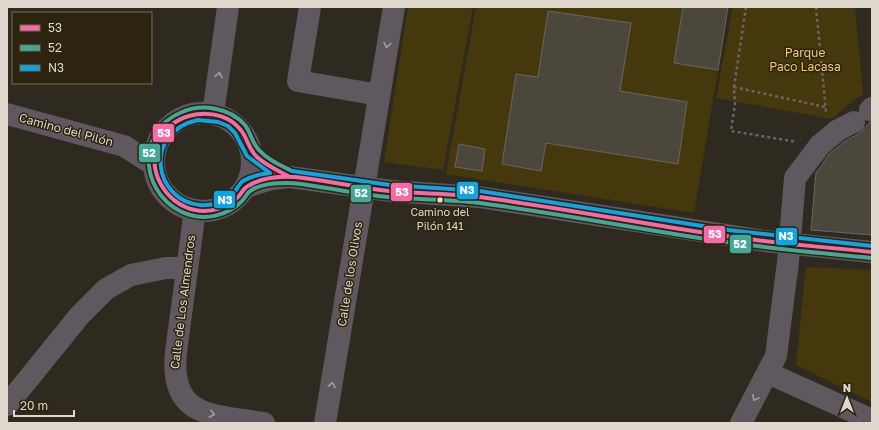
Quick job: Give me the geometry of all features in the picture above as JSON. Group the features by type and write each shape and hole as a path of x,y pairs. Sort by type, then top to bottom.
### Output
{"street":[{"path":"213,114 228,7"},
{"path":"310,7 298,81 379,95"},
{"name":"Calle de los Olivos","path":"325,423 394,7"},
{"name":"Camino del Pilón","path":"7,114 124,146 154,165"},
{"path":"252,153 250,176 245,187 229,204 207,211 195,210 182,206 171,199 162,190 154,165 155,153 159,140 172,124 191,114 213,114 234,123 242,132 252,153 273,168 290,177"},
{"path":"741,423 768,374 776,356 795,178 820,145 859,117"},
{"name":"Camino del Pilón","path":"124,146 159,140"},
{"path":"245,187 272,179 290,177 364,188 479,198 789,244 872,252"},
{"name":"Calle de Los Almendros","path":"195,210 186,268 175,364 176,384 180,394 194,407 204,412 264,423"},
{"path":"7,405 80,315 106,289 131,275 166,268 186,268"},
{"path":"768,374 872,420"}],"path":[{"path":"746,7 734,87 735,104 732,131 820,145"},
{"path":"816,7 827,122 859,117"},
{"path":"734,87 826,107"}],"green space":[{"path":"408,7 473,7 443,170 384,162"},
{"path":"476,7 683,7 674,63 718,70 694,213 446,174"},
{"name":"Parque Paco Lacasa","path":"733,7 855,7 863,94 847,105 832,119 716,98"},
{"path":"806,267 872,270 872,402 796,365"}],"building":[{"path":"683,7 728,7 718,70 674,63"},
{"path":"548,11 631,23 620,91 687,102 678,164 546,143 541,171 502,164 516,74 538,77"},
{"path":"870,122 872,122 872,235 811,230 816,172 829,154 845,141 860,133"},
{"path":"459,144 485,149 482,171 455,167"}],"transit line":[{"name":"52","path":"292,171 266,157 257,147 249,131 239,119 224,111 215,109 198,108 182,112 166,122 155,134 150,149 149,165 153,181 161,195 174,207 190,215 196,216 210,217 229,211 241,202 249,192 260,186 295,183 388,197 480,203 726,242 871,258"},
{"name":"53","path":"290,177 286,175 277,170 269,166 257,157 252,151 243,132 231,121 220,116 197,114 185,117 166,130 159,140 155,151 154,162 160,184 175,201 184,206 201,211 219,209 230,204 244,189 253,183 277,177 283,177 289,177 295,177 389,191 480,197 725,236 872,252"},
{"name":"N3","path":"198,120 218,122 228,126 235,133 247,156 270,173 243,181 231,196 218,203 200,205 184,201 172,192 164,180 161,166 162,151 168,138 180,127 198,120"},
{"name":"N3","path":"292,171 390,185 480,191 728,230 872,246"}],"place":[{"name":"Camino del Pilón 141","path":"440,200"}]}
